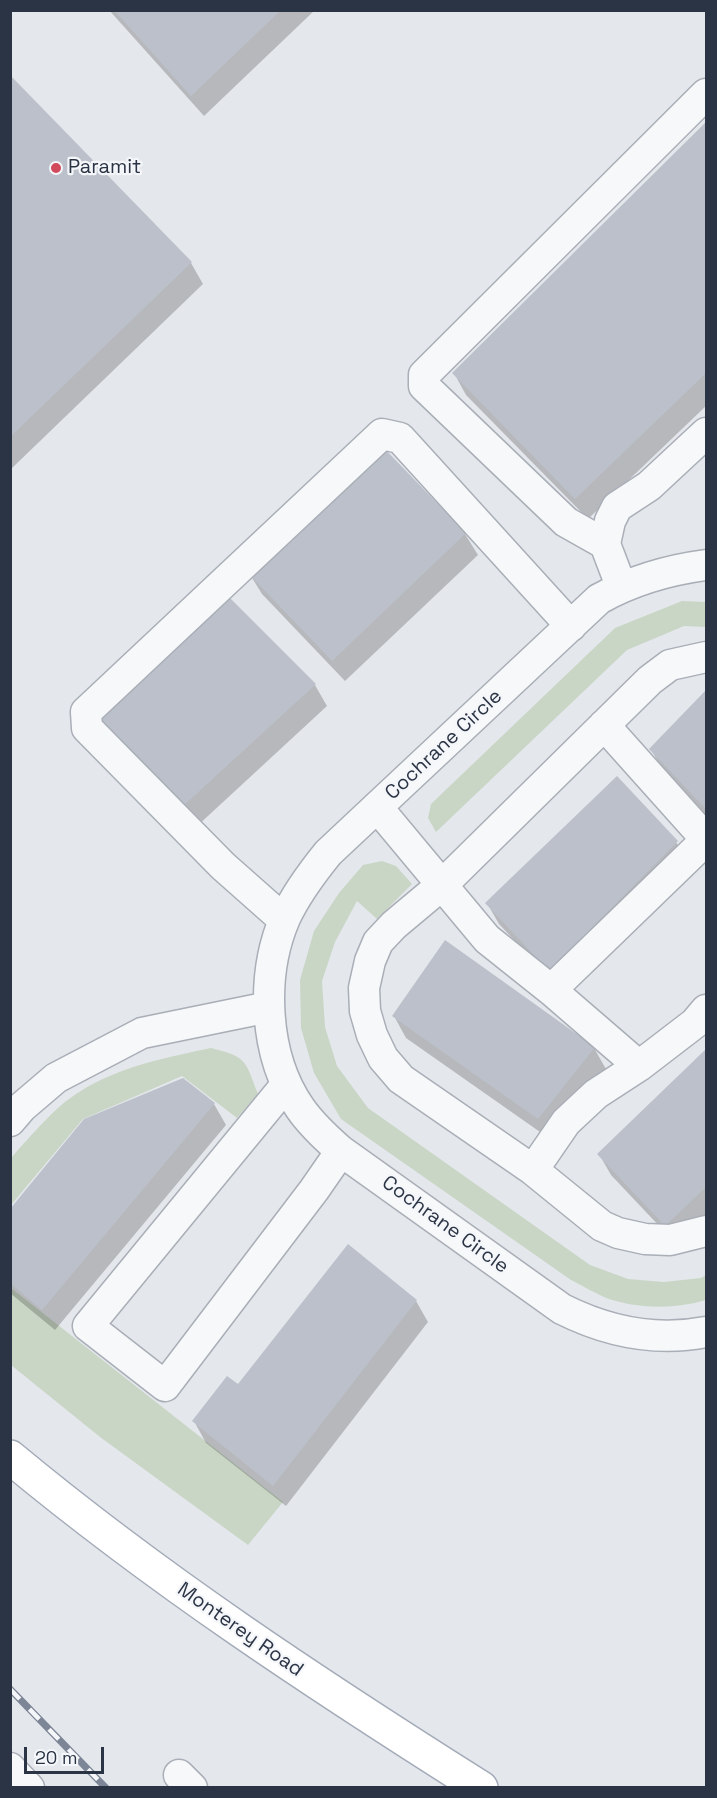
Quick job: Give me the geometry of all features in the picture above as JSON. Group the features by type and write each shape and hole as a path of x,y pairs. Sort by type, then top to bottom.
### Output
{"main road":[{"name":"Monterey Road","path":"10,1457 214,1613 312,1680 481,1788"}],"street":[{"path":"605,544 566,522 424,386 424,375 706,94"},
{"path":"621,586 605,544 610,521 617,507 649,486 706,433"},
{"path":"285,920 223,866 87,728 86,712 382,434 400,438 571,626"},
{"name":"Cochrane Circle","path":"706,565 654,574 621,586 599,599 328,853 297,894 285,920 272,972 269,1007 274,1045 286,1085 316,1128 341,1151 562,1309 582,1319 614,1330 639,1335 667,1336 706,1332"},
{"path":"706,657 670,665 650,680 443,884 393,925 378,942 370,961 364,988 365,1011 372,1035 383,1058 401,1079 533,1170 602,1226 618,1233 645,1239 670,1240 706,1231"},
{"path":"551,990 706,840 604,725"},
{"path":"377,807 487,939 551,990 639,1066"},
{"path":"10,1121 22,1107 56,1078 142,1033 269,1007"},
{"path":"533,1170 566,1122 596,1094 639,1066 706,1011"},
{"path":"286,1085 88,1326 165,1386 315,1190 341,1151"},
{"path":"10,1768 29,1788"}],"green space":[{"path":"682,601 706,602 706,627 684,626 627,650 436,832 428,818 431,804 615,628"},
{"path":"382,861 396,866 412,884 377,919 357,901 335,942 322,981 325,1027 337,1066 368,1108 590,1265 628,1279 664,1282 701,1278 706,1275 706,1300 670,1306 645,1306 609,1299 594,1292 571,1280 341,1119 314,1073 301,1028 300,980 314,931 339,893 363,865"},
{"path":"211,1048 239,1058 247,1067 258,1094 237,1118 182,1076 83,1119 11,1205 11,1158 69,1099 85,1088 119,1072"},
{"path":"11,1288 283,1502 248,1545 100,1437 11,1365"}],"building":[{"path":"114,10 281,10 191,96"},
{"name":"Paramit","path":"10,75 192,262 10,437"},
{"path":"706,122 706,373 575,499 452,373"},
{"path":"381,445 466,533 332,661 247,572"},
{"path":"226,594 316,684 182,807 94,719"},
{"path":"706,690 706,809 649,749"},
{"path":"617,776 678,841 549,971 485,903"},
{"path":"445,940 595,1047 538,1119 392,1016"},
{"path":"706,1049 706,1187 665,1226 597,1154"},
{"path":"183,1078 215,1103 42,1310 10,1283 10,1209 84,1119"},
{"path":"348,1244 417,1300 273,1486 192,1421 227,1376 238,1384"}],"railway":[{"path":"10,1689 106,1788"}],"place":[{"name":"Paramit","path":"56,168"}]}
